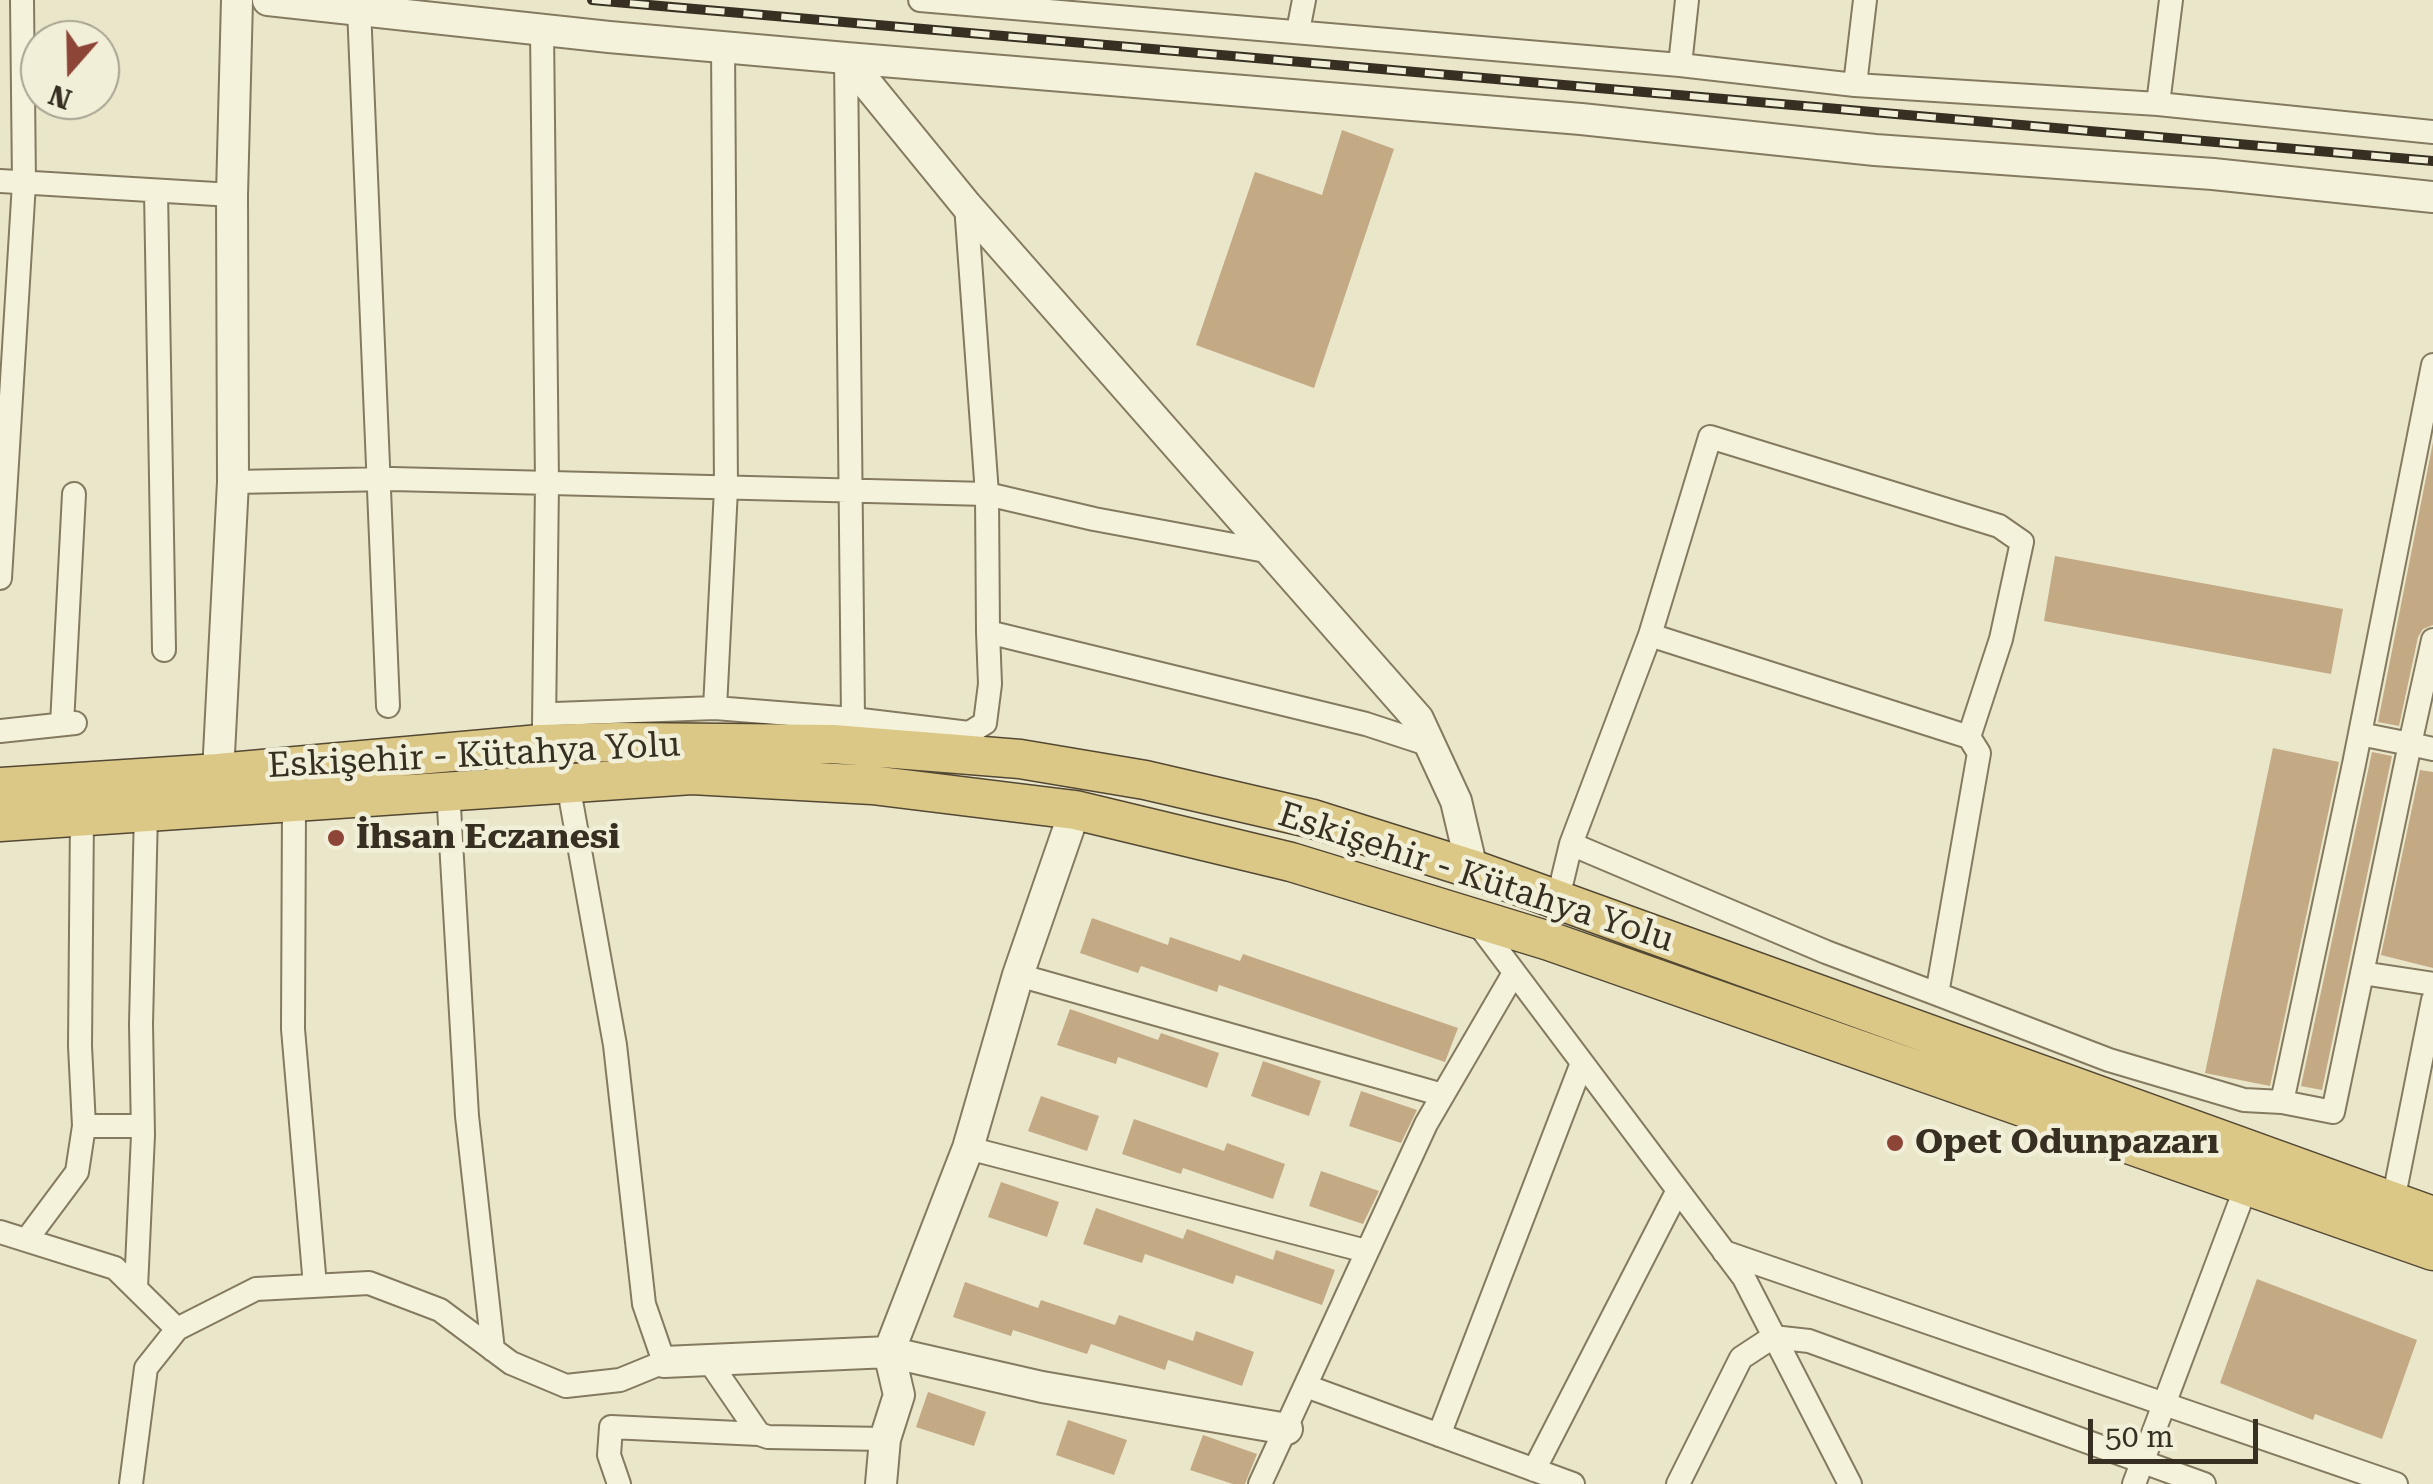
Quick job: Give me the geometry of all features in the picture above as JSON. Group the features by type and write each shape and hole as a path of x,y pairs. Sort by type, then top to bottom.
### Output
{"highway":[{"name":"Eskişehir - Kütahya Yolu","path":"0,822 146,812 223,790 542,735 833,744 1020,759 1145,780 1313,819 1472,869 2433,1216"},
{"name":"Eskişehir - Kütahya Yolu","path":"0,787 223,790 294,804 692,775 872,784 1075,810 1290,862 1549,940 2433,1251"}],"street":[{"path":"0,578 12,182 22,0"},
{"path":"223,790 233,482 232,195 237,0"},
{"path":"268,0 846,58 1580,119 1875,150 2213,174 2433,197"},
{"path":"920,0 1148,9 1298,31 1680,65 1854,85 2158,104 2433,132"},
{"path":"1298,31 1304,0"},
{"path":"1680,65 1688,0"},
{"path":"1854,85 1865,0"},
{"path":"2158,104 2171,0"},
{"path":"360,8 388,706"},
{"path":"542,30 547,483 542,735"},
{"path":"715,708 726,489 723,45"},
{"path":"846,58 966,205 1418,718 1456,801 1472,869"},
{"path":"846,58 853,719"},
{"path":"12,182 232,195"},
{"path":"156,191 164,650"},
{"path":"542,735 555,714 715,708 969,733 985,723 990,684 986,494 966,205"},
{"path":"2282,1102 2433,365"},
{"path":"1557,902 1571,844 1650,635 1710,437 1999,526 2022,542 2001,639 1970,736"},
{"path":"233,482 380,479 986,494 1094,519 1272,552"},
{"path":"0,731 69,724 74,494"},
{"path":"988,632 1366,724 1430,745"},
{"path":"1650,635 1970,736 1979,753 1937,994"},
{"path":"1571,844 1826,952 2109,1060 2244,1100 2282,1102 2332,1112 2433,640"},
{"path":"2360,734 2433,750"},
{"path":"568,784 615,1045 644,1304 664,1362"},
{"path":"448,790 467,1116 493,1350"},
{"path":"294,804 293,1028 315,1286"},
{"path":"881,1484 885,1440 899,1395 889,1352 968,1148 1018,975 1075,810"},
{"path":"136,1288 146,812"},
{"path":"27,1239 77,1172 84,1126 80,1046 82,815"},
{"path":"1473,918 1744,1278 1850,1484"},
{"path":"1260,1484 1426,1124 1514,973"},
{"path":"2362,973 2433,984"},
{"path":"1018,975 1443,1094"},
{"path":"2393,1201 2433,1000"},
{"path":"1439,1435 1582,1063"},
{"path":"84,1126 142,1126"},
{"path":"968,1148 1366,1252"},
{"path":"2138,1473 2247,1184"},
{"path":"1534,1470 1678,1190"},
{"path":"0,1232 115,1268 177,1329"},
{"path":"1724,1252 2396,1484"},
{"path":"131,1484 146,1368 177,1329 256,1289 369,1283 440,1310 511,1362 566,1386 620,1380 664,1362 889,1352 1042,1387 1287,1429"},
{"path":"1678,1484 1741,1358 1774,1337 1809,1341 2138,1473 2204,1484"},
{"path":"710,1361 759,1434"},
{"path":"1306,1386 1574,1484"},
{"path":"619,1484 609,1455 611,1427 885,1440"}],"building":[{"path":"1342,130 1394,149 1314,388 1196,345 1255,172 1322,195"},
{"path":"2433,442 2433,625 2423,629 2418,637 2399,726 2378,722"},
{"path":"2055,556 2343,609 2331,674 2044,621"},
{"path":"2273,748 2339,762 2270,1086 2205,1073"},
{"path":"2372,752 2392,756 2322,1090 2301,1086"},
{"path":"2420,770 2433,772 2433,968 2381,955"},
{"path":"1092,918 1168,945 1170,937 1240,961 1243,954 1458,1028 1445,1062 1219,985 1217,992 1141,966 1138,973 1080,953"},
{"path":"1070,1009 1158,1040 1161,1033 1219,1053 1207,1088 1118,1057 1116,1064 1057,1045"},
{"path":"1263,1061 1321,1081 1309,1116 1251,1096"},
{"path":"1361,1091 1417,1110 1401,1143 1349,1126"},
{"path":"1041,1096 1099,1116 1087,1151 1028,1131"},
{"path":"1134,1119 1224,1151 1227,1143 1285,1164 1273,1199 1183,1168 1181,1174 1122,1154"},
{"path":"1321,1171 1379,1191 1363,1224 1309,1206"},
{"path":"1001,1182 1059,1202 1047,1237 988,1217"},
{"path":"1096,1208 1183,1239 1187,1229 1273,1260 1276,1250 1335,1270 1322,1305 1236,1275 1233,1284 1145,1254 1142,1263 1083,1244"},
{"path":"2257,1279 2417,1340 2382,1439 2315,1414 2313,1420 2220,1383"},
{"path":"965,1282 1038,1308 1041,1300 1115,1325 1119,1315 1193,1341 1196,1331 1254,1352 1242,1386 1168,1360 1165,1370 1091,1344 1087,1354 1013,1330 1011,1336 953,1317"},
{"path":"928,1392 986,1412 974,1446 916,1427"},
{"path":"1068,1420 1127,1440 1114,1475 1056,1455"},
{"path":"1203,1435 1257,1454 1245,1484 1190,1470"}],"railway":[{"path":"592,0 2433,161"}],"place":[{"name":"İhsan Eczanesi","path":"336,838"},
{"name":"Opet Odunpazarı","path":"1895,1143"}]}
